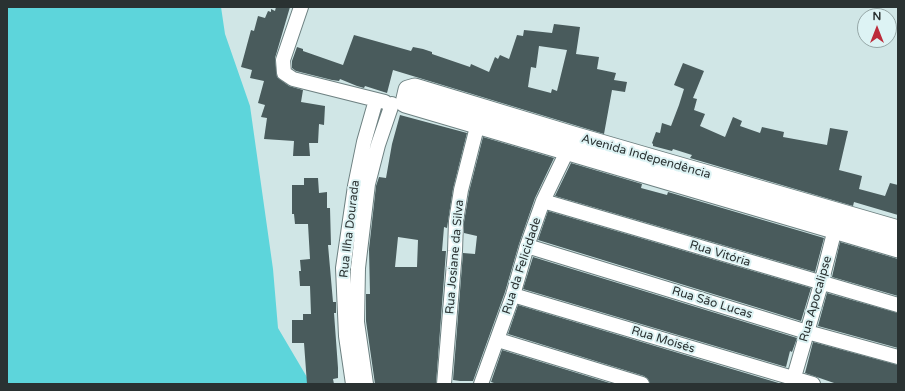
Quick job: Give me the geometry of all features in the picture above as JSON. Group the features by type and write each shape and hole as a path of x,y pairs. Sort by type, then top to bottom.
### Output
{"main road":[{"name":"Avenida Independência","path":"398,104 408,90 415,88 480,116 698,181 837,221 898,230"},
{"name":"Avenida Independência","path":"837,221 898,248"}],"street":[{"path":"301,7 283,60 284,73 293,79 376,100 398,104"},
{"name":"Rua Ilha Dourada","path":"353,384 346,336 343,268 350,215 364,142 376,100"},
{"name":"Rua Ilha Dourada","path":"366,384 358,322 358,268 368,184 378,145 398,104"},
{"name":"Rua Josiane da Silva","path":"444,384 455,251 456,221 461,190 480,116"},
{"path":"364,142 378,145"},
{"name":"Rua da Felicidade","path":"481,384 513,295 526,246 543,201 570,143"},
{"name":"Rua Vitória","path":"543,201 821,284 898,305"},
{"name":"Rua Apocalipse","path":"793,381 821,284 837,221"},
{"name":"Rua São Lucas","path":"526,246 807,332 898,357"},
{"path":"343,268 358,268"},
{"name":"Rua Moisés","path":"513,295 793,381 813,384"},
{"path":"498,340 642,384"}],"shaded area":[{"path":"7,7 221,7 225,34 250,106 273,269 278,328 311,384 7,384"}],"building":[{"path":"276,7 290,7 275,58 277,77 289,86 303,90 301,102 325,106 324,125 319,124 318,143 309,143 310,156 293,156 294,141 264,139 267,118 261,117 265,105 258,103 264,81 250,78 252,70 241,67 251,30 254,31 258,16 265,18 268,11 271,12 271,9 275,11"},
{"path":"554,24 580,27 576,54 599,57 597,69 616,73 614,80 627,82 625,92 612,90 604,134 393,70 387,93 365,86 364,88 357,86 340,79 339,81 332,80 296,71 292,68 292,61 297,47 303,49 303,51 343,65 354,35 411,51 413,47 423,49 432,52 432,54 470,67 471,64 489,72 495,57 498,59 500,55 509,59 517,35 523,36 524,30 552,33","holes":["539,46 567,50 557,91 552,89 551,93 528,87 531,67 536,68"]},
{"path":"683,63 704,71 693,98 697,99 694,110 705,114 700,126 725,137 733,117 742,121 740,126 760,133 762,127 784,132 783,137 827,145 830,128 848,131 839,170 862,176 859,189 885,196 890,183 898,185 898,215 854,202 853,206 690,158 692,155 673,149 672,151 653,146 652,143 656,132 660,133 662,123 671,126 679,105 684,89 674,85"},
{"path":"400,115 467,133 453,189 447,228 444,227 442,251 446,251 436,384 375,384 366,321 366,294 370,294 369,249 376,186 379,177 386,178 392,144","holes":["398,237 418,240 417,267 395,267"]},
{"path":"483,137 554,158 535,198 519,244 505,292 473,381 460,381 453,380 463,253 475,254 477,236 464,233 464,222 469,192"},
{"path":"571,163 642,184 641,188 667,195 668,192 824,238 815,272 555,196"},
{"path":"304,178 318,178 319,193 327,192 327,208 330,208 331,245 328,245 333,302 336,302 336,313 334,313 338,368 338,378 333,379 334,384 307,384 304,343 292,343 292,320 303,320 303,314 311,314 310,286 300,286 299,271 301,271 300,260 310,259 308,224 295,224 294,214 292,214 292,185 304,185"},
{"path":"548,211 811,288 801,321 538,240"},
{"path":"840,242 898,259 898,296 832,277"},
{"path":"533,257 797,338 792,352 790,351 786,367 523,289"},
{"path":"827,293 898,313 898,348 818,326"},
{"path":"518,305 782,384 650,384 648,379 644,376 508,334"},
{"path":"813,342 898,365 898,384 837,384 805,373"},
{"path":"502,350 613,384 497,384 491,382"}]}
